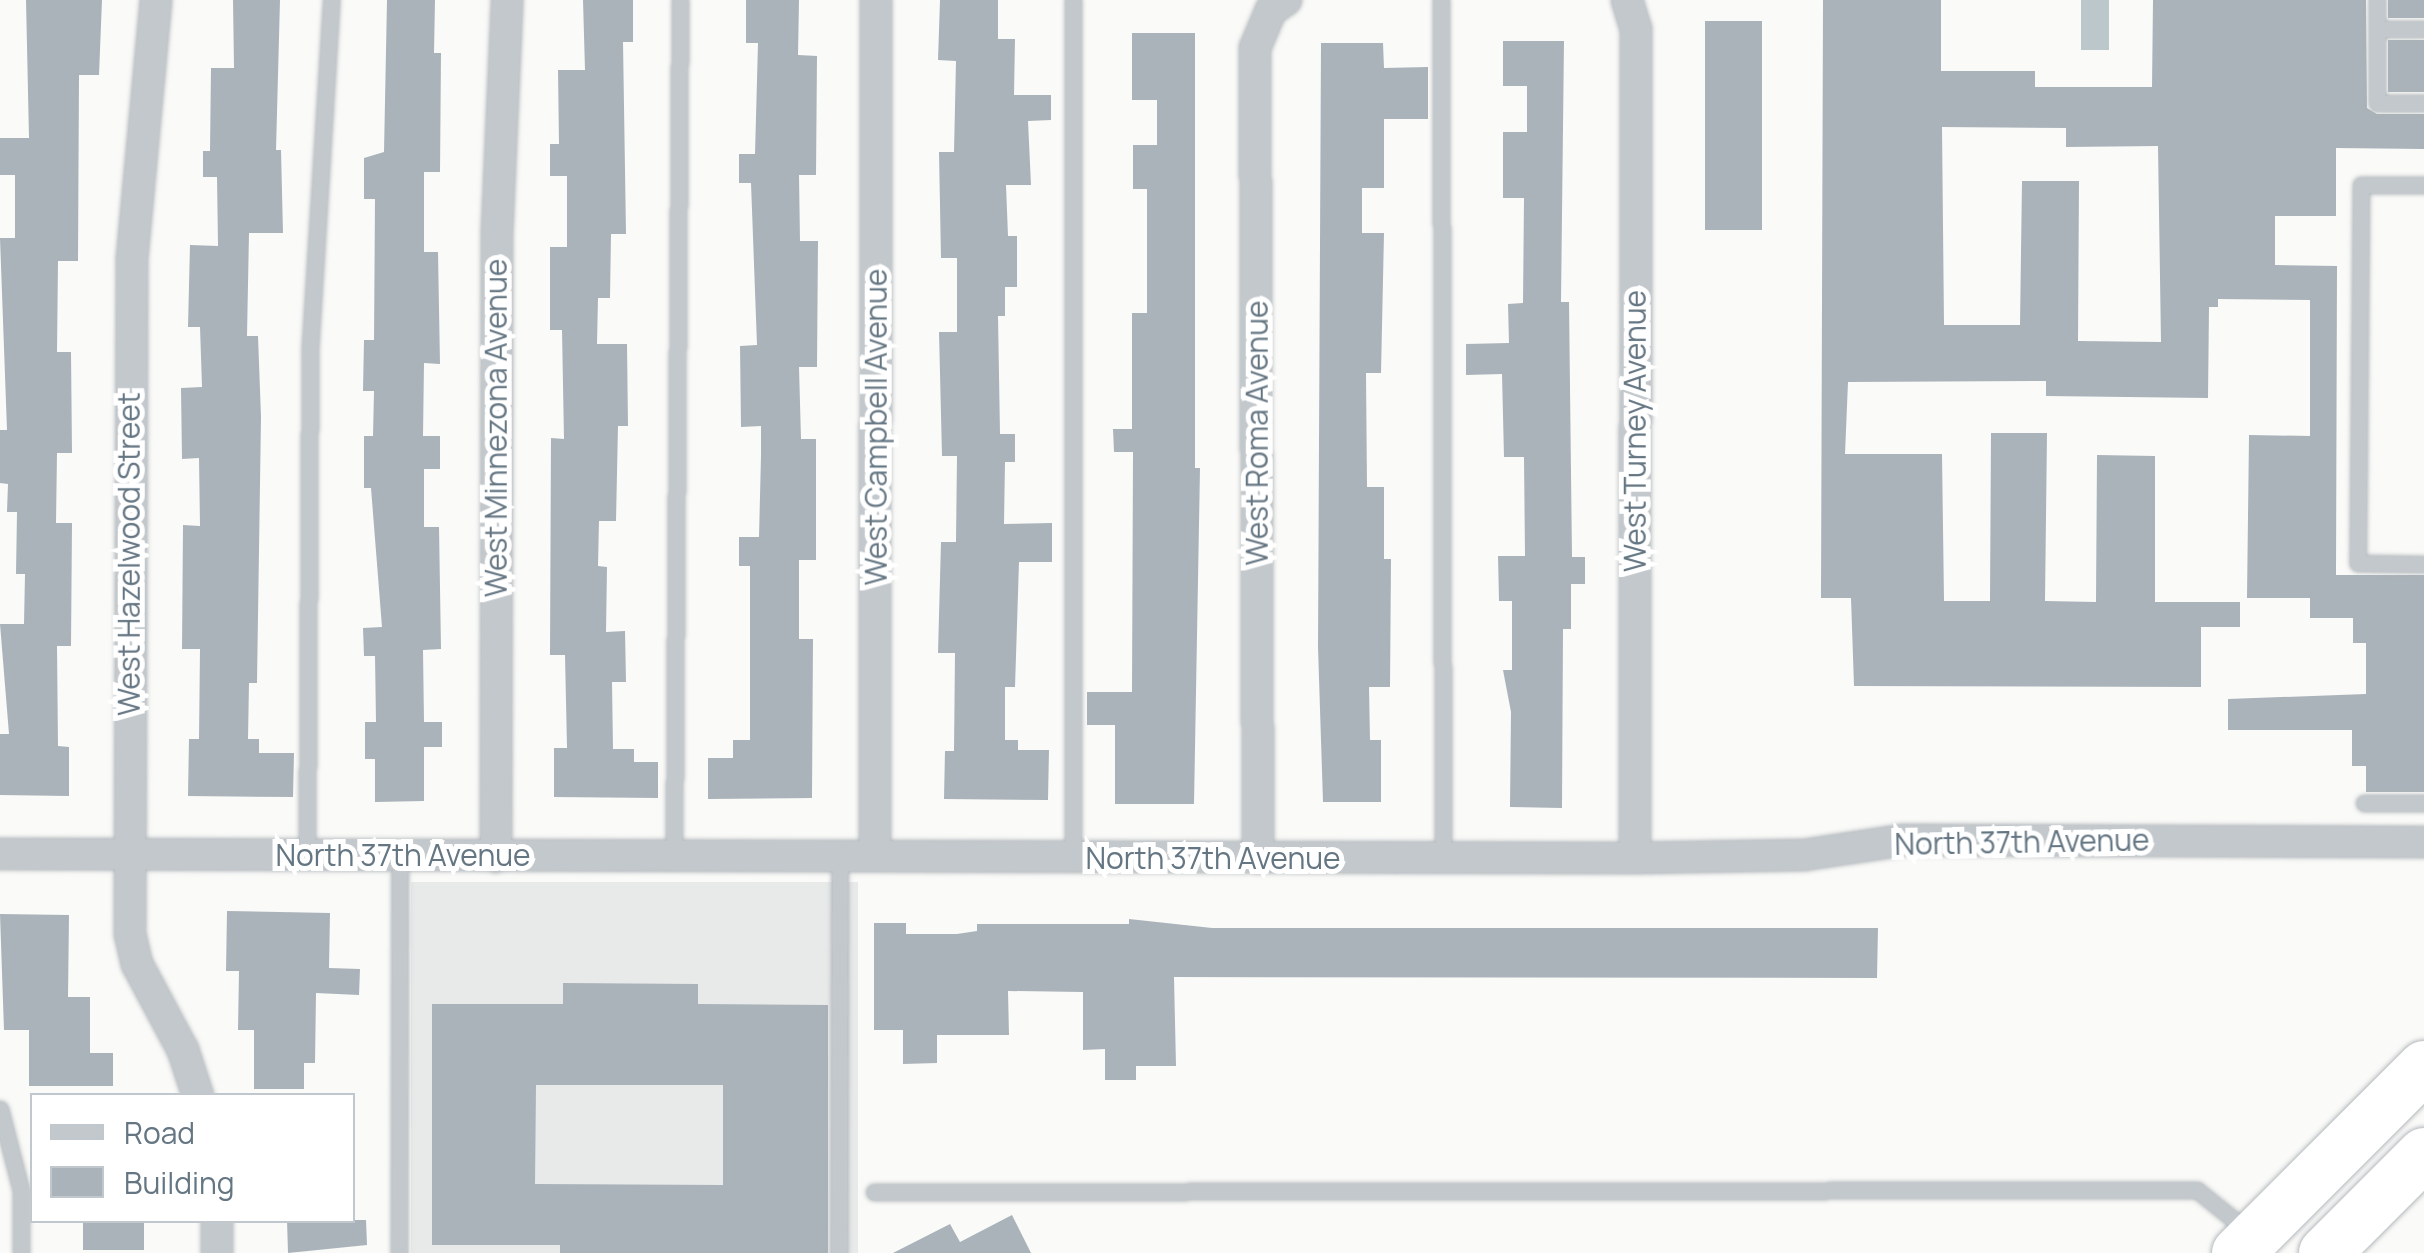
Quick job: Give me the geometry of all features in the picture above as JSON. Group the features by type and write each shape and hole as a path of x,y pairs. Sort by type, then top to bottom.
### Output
{"highway":[{"path":"2246,1245 2424,1067"},
{"path":"2325,1253 2424,1154"}],"street":[{"name":"West Hazelwood Street","path":"156,0 132,259 128,854 137,964 183,1050 197,1093"},
{"name":"West Minnezona Avenue","path":"496,857 497,234 508,0"},
{"name":"West Campbell Avenue","path":"874,854 876,0"},
{"name":"West Turney Avenue","path":"1629,2 1634,858"},
{"name":"West Roma Avenue","path":"1258,858 1255,48 1278,5"},
{"name":"North 37th Avenue","path":"0,854 1634,858 1804,855 1903,840 2424,842"},
{"path":"216,1223 217,1253"}],"lane":[{"path":"307,855 310,348 331,0"},
{"path":"674,855 680,0"},
{"path":"1073,0 1073,858"},
{"path":"1441,0 1443,857"},
{"path":"2377,0 2377,103 2424,103"},
{"path":"2377,29 2424,30"},
{"path":"2424,185 2361,185 2358,563 2424,564"},
{"path":"2364,803 2424,803"},
{"path":"839,1253 840,854"},
{"path":"399,1253 400,856"},
{"path":"0,1109 22,1190 22,1253"},
{"path":"874,1192 2197,1190 2246,1245"}],"shaded area":[{"path":"2081,0 2109,0 2109,50 2081,50"},
{"path":"411,882 858,882 858,1253 411,1253"}],"building":[{"path":"26,0 102,0 99,75 79,75 78,261 58,261 57,352 71,352 72,453 57,453 56,523 72,523 71,646 57,646 58,746 69,747 69,796 0,795 0,734 9,734 0,624 24,624 25,574 16,574 17,512 7,512 8,484 0,483 0,430 7,430 0,238 15,238 15,175 0,175 0,138 29,138"},
{"path":"233,0 280,0 276,150 281,150 283,233 249,233 247,336 258,336 261,417 257,683 249,683 248,739 259,739 259,753 294,753 293,797 188,796 189,739 199,739 200,649 182,649 183,525 200,526 199,458 182,459 181,388 202,387 200,327 188,327 190,245 218,246 217,177 203,177 203,151 210,151 211,68 234,68"},
{"path":"387,0 435,0 434,53 441,53 440,172 424,172 424,252 438,252 440,364 424,363 423,436 440,436 440,469 424,469 424,527 439,527 441,649 423,650 424,722 442,722 442,747 424,747 424,801 375,802 375,759 365,759 365,722 376,722 375,656 364,656 363,628 382,627 371,488 364,488 364,436 373,436 374,391 363,391 364,340 374,340 375,199 364,199 364,158 384,152"},
{"path":"583,0 633,0 633,42 623,42 626,234 611,234 610,298 598,298 597,344 627,344 628,426 618,426 616,521 599,521 598,566 607,567 606,632 625,631 626,682 612,682 613,749 634,749 634,762 658,762 658,798 554,797 554,748 567,748 565,655 550,655 551,438 564,439 562,330 550,330 550,247 567,247 567,176 550,176 550,144 559,144 558,70 585,70"},
{"path":"746,0 799,0 798,55 817,56 816,175 799,175 800,241 818,241 817,367 799,367 801,439 816,439 816,560 799,560 799,639 813,639 812,798 708,799 708,758 733,758 733,740 750,740 750,566 739,566 739,537 759,537 761,426 741,427 740,346 757,345 751,183 739,183 739,154 755,154 758,43 746,43"},
{"path":"940,0 998,0 998,39 1015,39 1014,95 1051,95 1051,120 1028,121 1031,185 1006,185 1008,236 1017,236 1017,287 1005,287 1005,316 998,316 1000,434 1015,434 1015,462 1005,462 1004,524 1052,523 1052,562 1019,562 1015,687 1005,687 1005,740 1018,740 1018,750 1049,750 1048,800 944,799 945,751 954,751 955,653 938,653 941,542 956,542 957,456 942,456 939,332 957,332 957,258 941,258 939,152 954,152 956,61 938,60"},
{"path":"1823,0 1941,0 1941,71 2035,71 2035,87 2152,87 2153,0 2366,0 2367,108 2377,114 2424,114 2424,149 2336,148 2336,216 2275,216 2275,265 2337,266 2336,575 2424,575 2424,792 2366,792 2366,766 2352,766 2352,730 2228,730 2228,699 2366,694 2366,643 2353,643 2353,618 2310,618 2310,598 2247,598 2249,435 2310,436 2310,300 2218,299 2218,307 2209,307 2208,398 2046,396 2046,381 1848,382 1845,454 1942,454 1944,601 1990,601 1991,433 2047,433 2045,601 2096,602 2097,455 2155,456 2155,602 2240,602 2240,627 2201,627 2201,687 1854,686 1851,598 1821,598","holes":["1942,127 2066,128 2066,147 2158,146 2161,342 2078,341 2079,181 2022,181 2020,325 1944,325"]},
{"path":"2388,0 2424,0 2424,18 2388,18"},
{"path":"1705,21 1762,21 1762,230 1705,230"},
{"path":"1132,33 1195,33 1195,468 1200,468 1194,804 1115,804 1115,725 1087,725 1087,692 1132,692 1133,452 1114,452 1113,429 1132,429 1132,313 1147,313 1147,189 1133,189 1133,145 1157,145 1157,100 1132,100"},
{"path":"2388,40 2424,40 2424,92 2388,92"},
{"path":"1503,41 1564,41 1561,302 1569,302 1572,557 1585,557 1585,584 1571,584 1571,629 1563,629 1562,808 1510,807 1511,712 1503,670 1512,670 1512,601 1499,601 1498,556 1525,556 1524,457 1504,457 1502,374 1466,375 1466,344 1509,343 1508,304 1523,303 1524,198 1503,198 1503,132 1527,132 1527,86 1503,86"},
{"path":"1321,43 1383,43 1384,68 1428,67 1428,119 1384,119 1384,188 1362,188 1362,233 1384,233 1381,373 1366,373 1367,487 1384,487 1384,559 1391,559 1390,687 1369,687 1370,740 1381,740 1381,802 1323,802 1318,647"},
{"path":"227,911 330,913 329,968 360,969 359,995 316,993 315,1063 304,1063 304,1089 254,1089 254,1030 238,1030 239,971 226,971"},
{"path":"0,914 69,915 68,997 90,997 90,1053 113,1053 113,1086 29,1086 29,1030 4,1030"},
{"path":"1129,919 1212,928 1878,928 1877,978 1174,977 1176,1066 1136,1066 1136,1080 1105,1080 1105,1049 1083,1050 1083,992 1008,991 1009,1035 937,1035 937,1063 903,1064 903,1030 874,1030 874,923 906,923 906,934 957,934 977,931 977,924 1129,924"},
{"path":"563,983 698,984 698,1004 828,1005 828,1253 560,1253 560,1245 432,1245 432,1004 563,1004","holes":["536,1085 723,1085 723,1185 535,1184"]},
{"path":"1012,1215 1031,1253 893,1253 950,1224 960,1242"},
{"path":"366,1220 367,1245 288,1253 287,1223"},
{"path":"83,1223 144,1223 144,1250 83,1250"}]}
